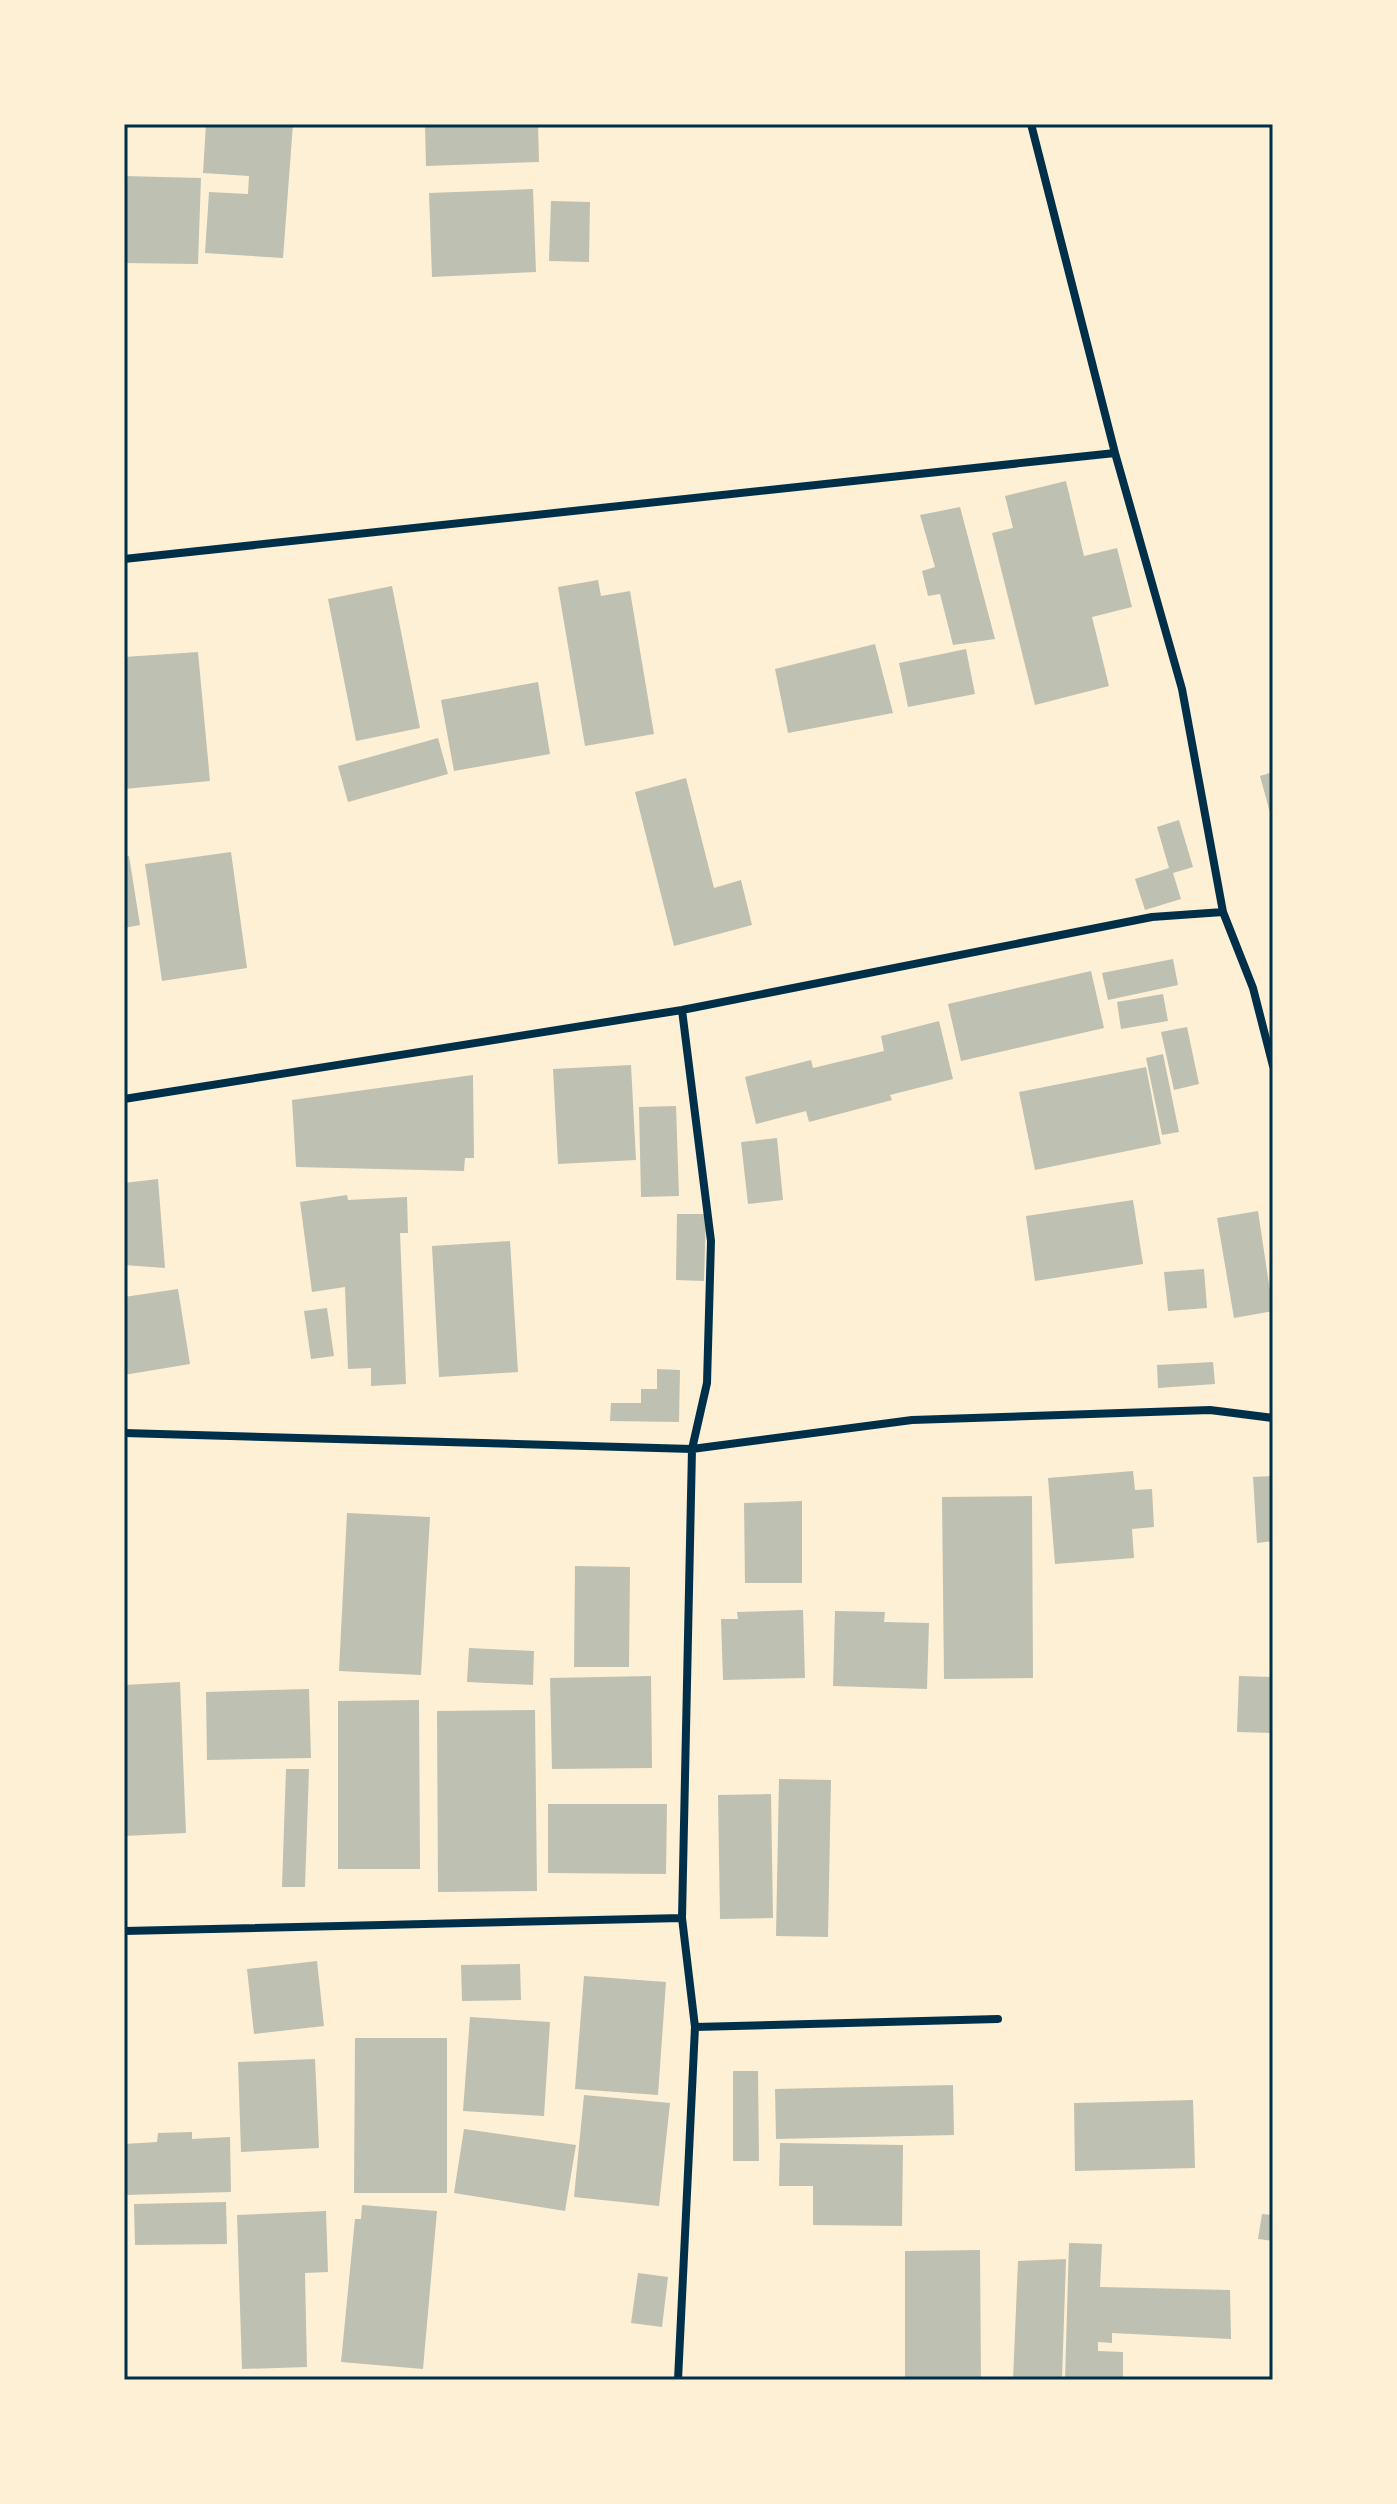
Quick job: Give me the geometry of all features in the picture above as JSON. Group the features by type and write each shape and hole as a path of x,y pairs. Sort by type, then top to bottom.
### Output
{"street":[{"path":"1031,124 1115,453 1182,689 1223,912 1253,988 1273,1066"},
{"path":"124,559 1115,453"},
{"path":"124,1099 682,1010 1152,917 1223,912"},
{"path":"678,2380 695,2027 682,1918 692,1449 707,1383 711,1241 682,1010"},
{"path":"124,1433 692,1449 912,1420 1210,1410 1273,1418"},
{"path":"124,1931 682,1918"},
{"path":"695,2027 998,2019"}],"building":[{"path":"206,124 293,124 283,258 205,253 209,192 248,194 249,176 203,173"},
{"path":"425,124 538,124 539,162 426,166"},
{"path":"124,176 201,178 198,264 124,263"},
{"path":"533,189 536,272 432,277 429,193"},
{"path":"551,201 590,202 589,262 549,261"},
{"path":"1066,481 1084,556 1117,548 1132,607 1092,617 1109,686 1035,705 992,533 1013,528 1005,496"},
{"path":"960,507 995,639 953,645 940,594 928,596 922,571 935,567 920,515"},
{"path":"598,580 601,596 630,591 654,734 585,746 558,587"},
{"path":"392,586 420,728 356,741 328,599"},
{"path":"875,644 893,713 788,733 775,669"},
{"path":"966,649 975,694 908,707 899,663"},
{"path":"198,652 210,781 124,789 124,657"},
{"path":"538,682 550,754 454,771 441,700"},
{"path":"438,738 448,774 348,802 338,766"},
{"path":"1273,772 1273,820 1272,820 1260,776"},
{"path":"686,778 714,888 741,880 752,925 674,946 635,792"},
{"path":"1179,820 1193,867 1173,873 1181,899 1145,910 1135,879 1169,868 1157,827"},
{"path":"231,852 247,968 162,981 145,864"},
{"path":"129,856 140,925 124,928 124,857"},
{"path":"1173,959 1178,985 1108,1000 1102,973"},
{"path":"1091,971 1104,1028 961,1061 948,1004"},
{"path":"1163,994 1168,1021 1121,1029 1117,1002"},
{"path":"939,1021 953,1079 890,1095 892,1100 809,1122 806,1111 756,1124 745,1077 811,1060 813,1068 884,1051 881,1036"},
{"path":"1187,1027 1199,1084 1174,1090 1161,1032"},
{"path":"1163,1054 1179,1132 1162,1135 1146,1058"},
{"path":"631,1065 636,1160 558,1164 553,1069"},
{"path":"1146,1067 1161,1144 1035,1170 1019,1092"},
{"path":"473,1075 474,1158 465,1158 464,1171 296,1167 292,1100"},
{"path":"676,1106 679,1196 641,1197 639,1107"},
{"path":"777,1138 783,1200 748,1204 741,1142"},
{"path":"158,1179 165,1268 124,1265 124,1183"},
{"path":"347,1195 348,1200 407,1197 408,1233 400,1233 406,1384 371,1386 371,1368 348,1369 345,1287 312,1292 300,1202"},
{"path":"1133,1200 1143,1264 1035,1281 1026,1216"},
{"path":"1258,1211 1273,1311 1234,1318 1217,1218"},
{"path":"677,1214 706,1214 704,1281 676,1280"},
{"path":"510,1241 518,1372 439,1377 432,1246"},
{"path":"1204,1269 1207,1308 1168,1311 1164,1272"},
{"path":"178,1289 190,1364 124,1375 124,1297"},
{"path":"327,1308 334,1356 311,1359 304,1311"},
{"path":"1213,1362 1215,1384 1158,1388 1157,1365"},
{"path":"657,1369 680,1370 679,1422 610,1421 611,1403 641,1403 641,1389 657,1389"},
{"path":"1133,1471 1135,1490 1152,1489 1154,1527 1132,1529 1134,1558 1055,1564 1048,1478"},
{"path":"1273,1476 1273,1541 1257,1543 1253,1477"},
{"path":"1032,1496 1033,1678 944,1679 942,1497"},
{"path":"802,1501 802,1583 745,1583 744,1503"},
{"path":"347,1513 430,1517 421,1675 339,1671"},
{"path":"575,1566 630,1567 629,1667 574,1667"},
{"path":"803,1610 805,1678 723,1680 721,1619 738,1619 737,1612"},
{"path":"835,1611 885,1612 884,1622 929,1623 927,1689 833,1686"},
{"path":"469,1648 534,1651 533,1685 467,1682"},
{"path":"651,1676 652,1768 552,1769 550,1678"},
{"path":"1239,1676 1273,1677 1273,1733 1237,1732"},
{"path":"180,1682 186,1833 124,1836 124,1685"},
{"path":"309,1689 311,1758 207,1760 206,1692"},
{"path":"419,1700 420,1869 338,1869 338,1701"},
{"path":"535,1710 537,1891 438,1892 437,1711"},
{"path":"286,1769 309,1769 305,1887 282,1887"},
{"path":"779,1779 831,1780 828,1937 776,1936"},
{"path":"771,1794 773,1918 720,1919 718,1795"},
{"path":"548,1804 667,1804 666,1874 548,1873"},
{"path":"317,1961 324,2026 254,2034 247,1969"},
{"path":"520,1964 521,2000 462,2001 461,1965"},
{"path":"584,1976 666,1982 658,2095 575,2089"},
{"path":"470,2017 550,2022 544,2116 463,2111"},
{"path":"355,2038 447,2038 447,2193 354,2193"},
{"path":"315,2059 319,2148 241,2152 238,2062"},
{"path":"733,2071 758,2071 759,2161 733,2161"},
{"path":"953,2085 954,2135 776,2139 775,2089"},
{"path":"584,2095 670,2103 659,2206 574,2197"},
{"path":"1193,2100 1195,2168 1075,2171 1074,2103"},
{"path":"464,2129 576,2145 565,2211 454,2193"},
{"path":"192,2132 192,2139 230,2137 231,2192 125,2195 124,2144 157,2142 158,2133"},
{"path":"780,2143 903,2145 902,2226 813,2225 813,2186 779,2186"},
{"path":"226,2202 227,2244 135,2245 134,2204"},
{"path":"362,2205 437,2211 423,2369 341,2362 355,2219 361,2219"},
{"path":"326,2211 328,2272 305,2273 307,2367 242,2369 237,2215"},
{"path":"1262,2214 1273,2215 1273,2241 1258,2239"},
{"path":"1069,2243 1102,2244 1100,2287 1230,2290 1231,2339 1112,2333 1112,2343 1098,2342 1098,2351 1123,2352 1123,2380 1065,2380"},
{"path":"980,2250 981,2380 905,2380 905,2251"},
{"path":"1066,2259 1062,2380 1013,2380 1018,2261"},
{"path":"638,2273 668,2277 662,2327 631,2323"}]}
